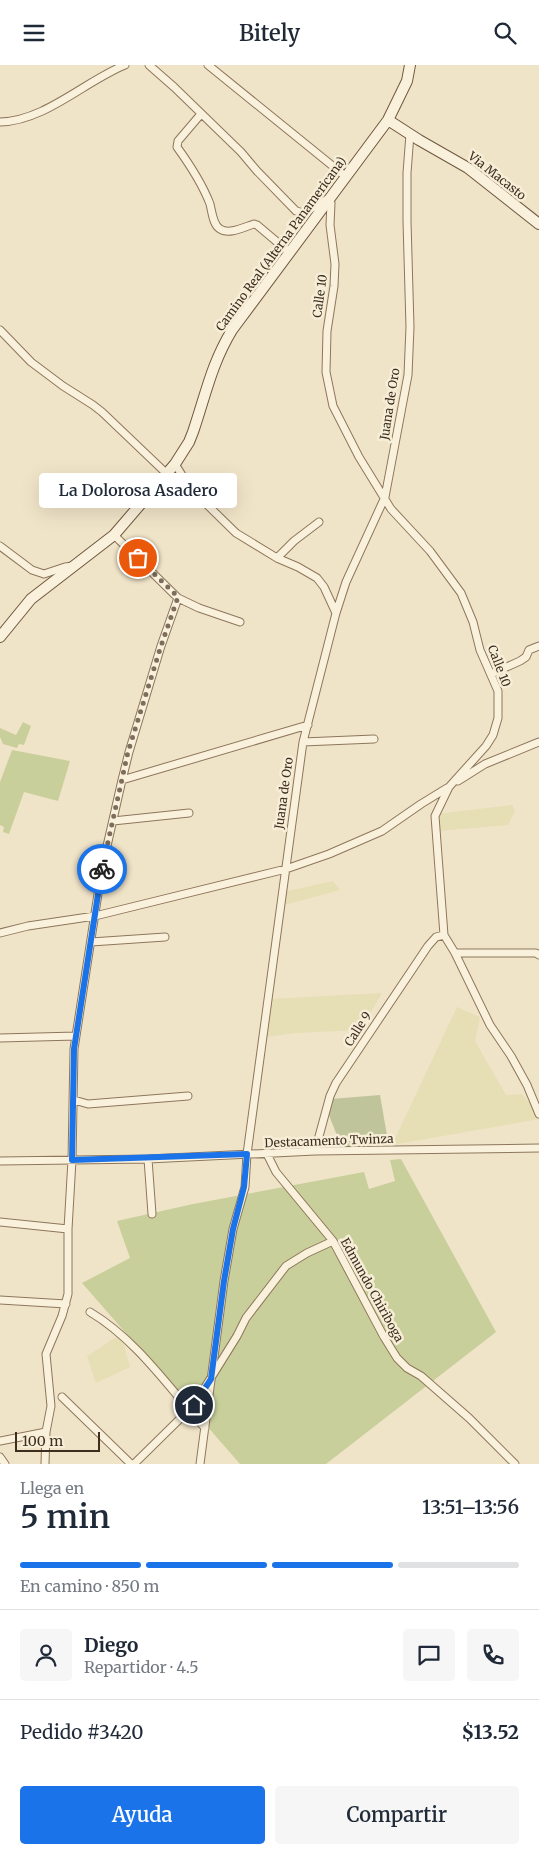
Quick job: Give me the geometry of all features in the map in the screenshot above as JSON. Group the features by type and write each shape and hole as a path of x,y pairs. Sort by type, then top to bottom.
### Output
{"street":[{"path":"0,122 9,122 37,113 59,103 90,83 125,65"},
{"path":"149,65 241,152 296,211 309,212 329,197"},
{"path":"208,65 345,176"},
{"name":"Camino Real (Alterna Panamericana)","path":"0,637 31,599 114,535 182,455 193,432 213,365 220,349 329,197 388,120 407,81 410,65"},
{"path":"201,114 176,144 199,179 216,225 227,232 254,224 257,225 289,252"},
{"name":"Via Macasto","path":"388,120 468,168 539,224"},
{"name":"Juana de Oro","path":"200,1464 224,1281 233,1229 244,1187 276,930 303,741 336,613 346,582 385,497 408,375 410,327 407,221 410,134"},
{"name":"Calle 10","path":"329,197 331,203 330,225 335,264 334,286 327,331 328,385 333,406 345,431 391,509 430,551 461,593 473,621 480,650 498,691 499,706 496,727 486,746 448,787 435,816 444,935 455,953 490,1025 511,1056 527,1085 539,1114"},
{"path":"0,330 30,361 63,386 94,405 167,474"},
{"path":"175,464 190,488 236,533 277,558 317,578 324,587 336,613"},
{"path":"277,558 294,541 319,522"},
{"path":"114,535 178,597 199,608 240,622"},
{"path":"0,546 32,570 44,575 73,566"},
{"path":"45,1464 46,1433 51,1406 46,1354 68,1294 68,1229 72,1160 74,1049 102,868 128,752 178,597"},
{"path":"491,674 520,661 526,657 528,651 539,646"},
{"path":"122,780 308,725"},
{"path":"303,741 374,739"},
{"path":"0,933 28,925 95,916 286,869 329,854 382,831 485,764 539,742"},
{"path":"113,821 189,813"},
{"name":"Calle 9","path":"316,1151 330,1096 336,1083 428,946 436,937 444,935"},
{"path":"91,941 165,937"},
{"path":"455,953 536,953 539,955"},
{"path":"0,1038 76,1036"},
{"path":"74,1099 88,1105 188,1096"},
{"name":"Destacamento Twinza","path":"0,1161 148,1159 316,1151 539,1148"},
{"name":"Edmundo Chiriboga","path":"267,1154 276,1172 333,1241 397,1358 469,1418 515,1464"},
{"path":"148,1159 152,1214"},
{"path":"0,1222 68,1229"},
{"path":"62,1397 133,1464 190,1411 238,1336 246,1319 286,1266 307,1253 333,1241"},
{"path":"0,1300 66,1303"},
{"path":"90,1312 105,1321 132,1345 205,1428"},
{"path":"0,1441 46,1433"},
{"path":"0,1457 5,1464"}],"shaded area":[{"path":"512,805 515,811 508,825 438,831 437,814"},
{"path":"333,881 340,890 284,905 283,892"},
{"path":"382,993 361,1030 296,1033 266,1037 270,999"},
{"path":"457,1007 480,1017 475,1041 506,1095 522,1094 539,1115 539,1119 392,1145"},
{"path":"121,1334 130,1367 96,1383 87,1356"}],"green space":[{"path":"23,722 31,726 24,745 19,744 17,748 3,744 0,737 0,728 16,735"},
{"path":"12,750 70,761 58,801 24,792 9,834 3,832 4,827 0,825 0,782"},
{"path":"380,1095 389,1147 345,1149 341,1146 327,1110 331,1099"},
{"path":"401,1159 496,1332 326,1464 240,1464 82,1283 130,1258 117,1221 193,1204 364,1172 369,1189 395,1181 390,1160"}],"way so far":[{"path":"102,869 128,752 178,597 138,558"}],"place":[{"name":"La Dolorosa Asadero","path":"138,558"}],"route":[{"path":"102,869 74,1049 72,1160 148,1159 247,1154 244,1187 233,1229 224,1281 211,1379 194,1405"}]}
